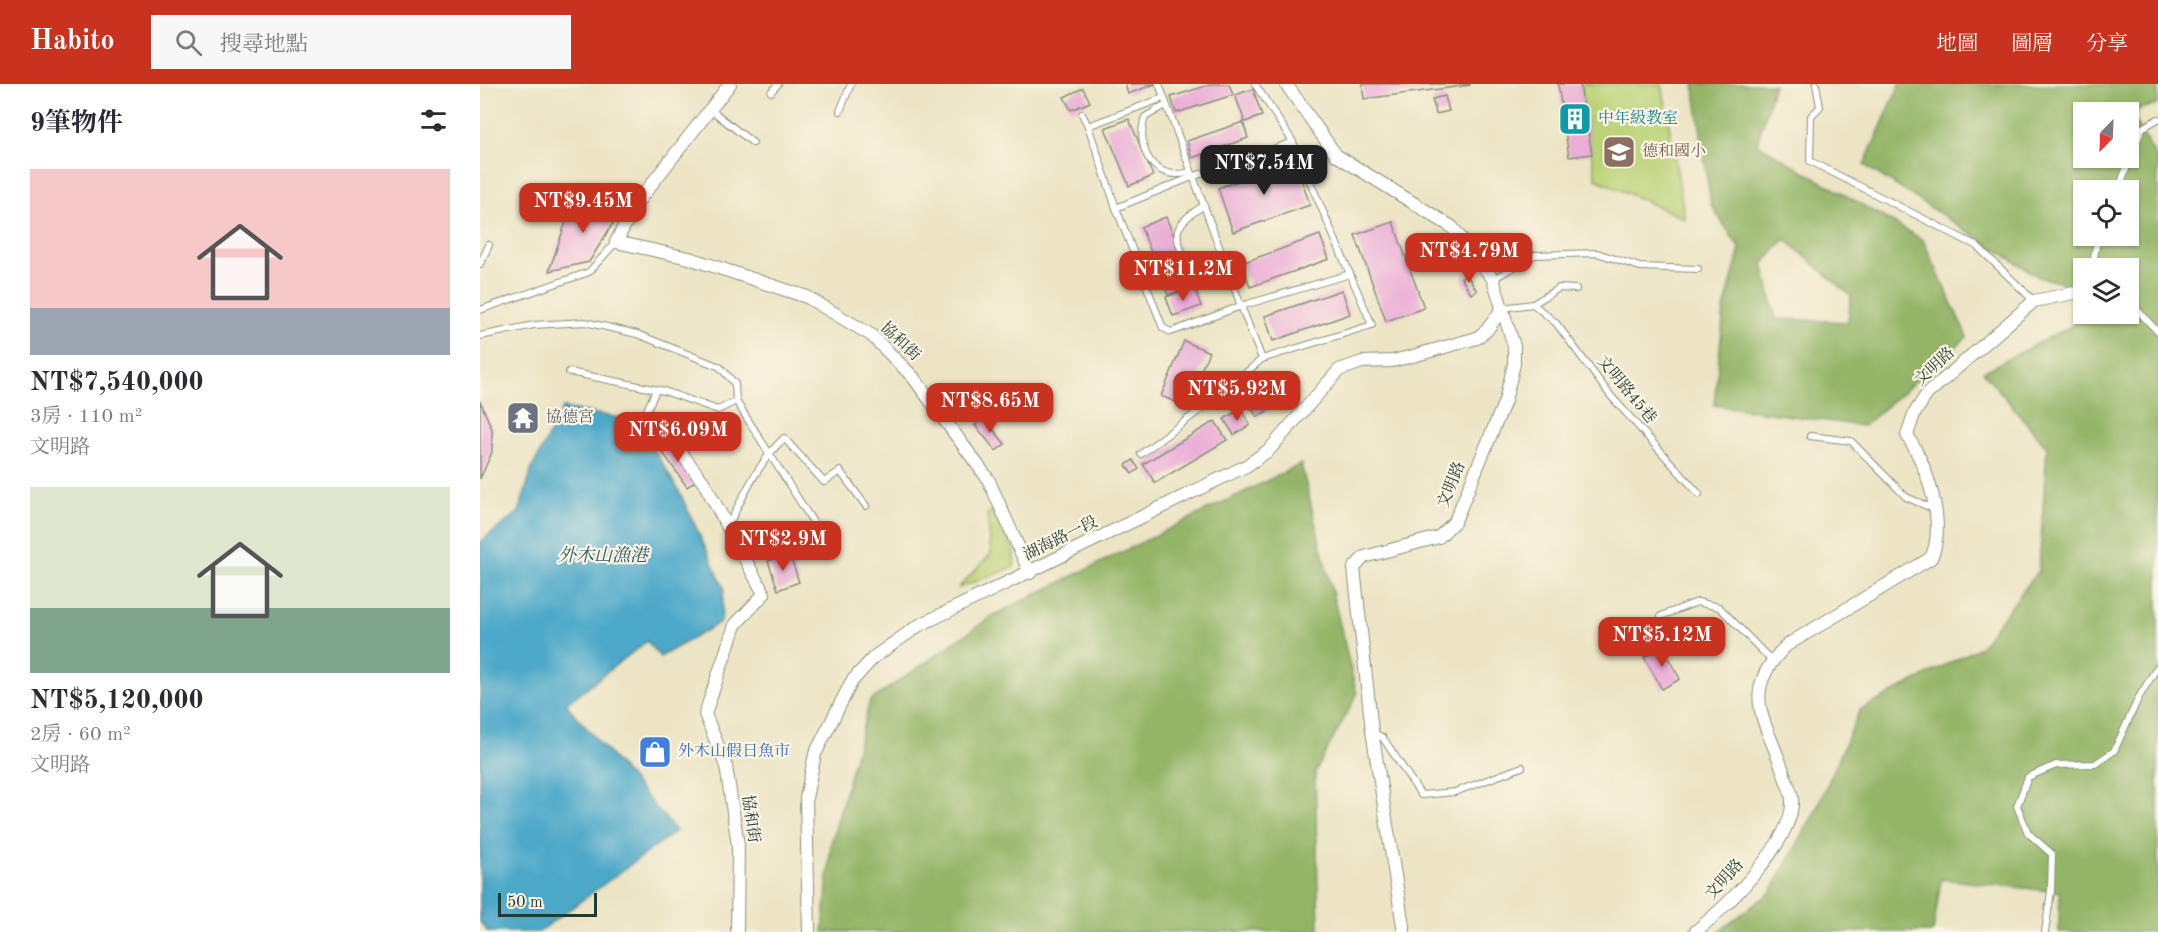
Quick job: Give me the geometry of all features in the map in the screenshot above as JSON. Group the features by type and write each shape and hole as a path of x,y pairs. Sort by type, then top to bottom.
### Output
{"street":[{"path":"616,242 636,204 729,84"},
{"name":"文明路","path":"1286,84 1336,155 1452,227 1493,279 1509,323 1514,346 1511,383 1455,521 1440,537 1364,557 1354,568 1372,731 1404,932"},
{"name":"協和街","path":"616,242 689,258 807,297 871,336 913,377 988,479 1030,573"},
{"name":"文明路","path":"1695,932 1718,913 1780,843 1788,823 1792,799 1778,753 1759,710 1760,683 1771,660 1787,645 1930,558 1937,544 1936,510 1915,448 1907,435 1914,414 1927,394 2034,301 2073,293"},
{"name":"湖海路一段","path":"809,932 806,798 815,754 852,681 874,657 918,626 1254,461 1269,450 1339,370 1362,362 1392,361 1477,338 1487,330 1502,309"},
{"name":"協和街","path":"675,445 704,483 729,524 764,594 735,625 705,714 726,766 738,845 737,932"}],"lane":[{"path":"771,92 778,84"},
{"path":"840,111 850,84"},
{"path":"1159,84 1262,359"},
{"path":"1141,454 1216,398 1262,359 1372,325 1293,142 1255,84"},
{"path":"1816,84 1820,107 1811,116 1810,161 1977,246 2034,301"},
{"path":"1088,126 1164,102"},
{"path":"1164,102 1145,117 1140,130 1149,158 1161,171 1175,176 1191,174"},
{"path":"710,109 753,143"},
{"path":"1082,114 1163,328 1171,332 1241,306 1350,274"},
{"path":"2122,180 2142,128 2158,119"},
{"path":"1116,208 1191,174 1293,142"},
{"path":"1203,206 1189,215 1180,226 1177,234 1183,252 1191,269 1200,278 1216,282 1232,281"},
{"path":"480,310 589,272 616,242"},
{"path":"480,264 489,244"},
{"path":"1493,279 1535,255 1597,253 1640,267 1698,269"},
{"path":"1502,309 1533,304 1559,288 1576,289"},
{"name":"文明路45巷","path":"1533,304 1556,323 1610,395 1699,494"},
{"path":"2139,312 2158,332"},
{"path":"480,336 534,325 585,322 637,334 720,367 735,384 736,401 818,530"},
{"path":"569,372 656,390 718,410 736,401"},
{"path":"656,390 643,419 670,437 675,445"},
{"path":"1810,436 1851,441 1906,497 1936,510"},
{"path":"729,524 768,453 784,438 824,482 840,471 866,506"},
{"path":"1661,616 1697,602 1719,607 1771,660"},
{"path":"2045,932 2051,891 2052,854 2028,833 2017,806 2028,777 2056,765 2095,764 2115,751 2139,697 2158,666"},
{"path":"1372,731 1383,738 1422,795 1455,792 1522,767"}],"green space":[{"path":"1580,84 1662,84 1685,219 1596,179"},
{"path":"1694,84 1774,84 1757,144 1923,240 1967,337 1863,426 1714,405 1724,310 1740,249 1711,205","holes":["1785,239 1851,296 1848,322 1776,319 1763,264"]},
{"path":"1900,84 2158,84 2158,104 2139,109 2139,102 2073,102 2073,168 2139,168 2139,129 2158,160 2158,932 2059,932 2060,892 1941,879 1933,932 1718,932 1771,892 1817,808 1860,710 1980,647 2039,570 2047,447 1983,372 2075,324 2139,324 2139,258 2073,258 2073,286 2039,277 1864,165"},
{"path":"1301,464 1357,695 1315,772 1319,932 823,932 831,844 870,701 994,615"},
{"path":"994,510 1014,550 1014,567 958,588 991,554 987,514"}],"water":[{"name":"外木山漁港","path":"563,408 625,419 648,440 679,491 724,588 721,622 660,657 647,641 566,704 676,831 539,932 488,932 480,922 480,542 519,512 532,468"}],"building":[{"path":"1125,84 1155,84 1128,94"},
{"path":"1212,84 1229,84 1233,95 1176,113 1171,97"},
{"path":"1362,84 1470,84 1470,85 1364,99"},
{"name":"中年級教室","path":"1558,84 1580,84 1592,154 1569,157"},
{"path":"1083,88 1090,102 1071,110 1064,97"},
{"path":"1253,89 1262,116 1245,122 1235,95"},
{"path":"1445,96 1449,111 1436,114 1432,99"},
{"path":"1129,119 1153,176 1129,186 1105,128"},
{"path":"1243,122 1248,138 1192,158 1187,141"},
{"path":"1295,161 1310,205 1233,232 1218,188"},
{"path":"590,197 618,215 589,262 549,271 569,213"},
{"path":"1166,217 1194,285 1168,295 1141,227"},
{"path":"1393,222 1424,308 1386,321 1355,235"},
{"path":"1320,235 1329,259 1250,287 1242,263"},
{"path":"1466,274 1477,291 1471,294 1461,278"},
{"path":"1194,287 1201,306 1173,316 1166,297"},
{"path":"1342,290 1350,314 1273,341 1265,316"},
{"path":"1184,341 1209,352 1185,406 1161,396"},
{"path":"1264,391 1274,407 1257,417 1247,401"},
{"path":"480,401 492,429 492,452 480,479"},
{"path":"1241,409 1250,425 1234,435 1224,419"},
{"name":"協德宮","path":"515,412 531,413 530,424 515,423"},
{"path":"984,418 1005,444 996,451 975,425"},
{"path":"1215,421 1227,440 1155,483 1143,464"},
{"path":"670,439 698,479 687,487 659,447"},
{"path":"1133,460 1139,469 1132,474 1126,465"},
{"path":"789,553 799,582 778,590 768,561"},
{"path":"1662,647 1680,679 1662,689 1644,657"}],"place":[{"name":"中年級教室","path":"1575,119"},
{"name":"德和國小","path":"1619,152"},
{"name":"協德宮","path":"523,418"},
{"name":"外木山假日魚市","path":"655,752"}]}
